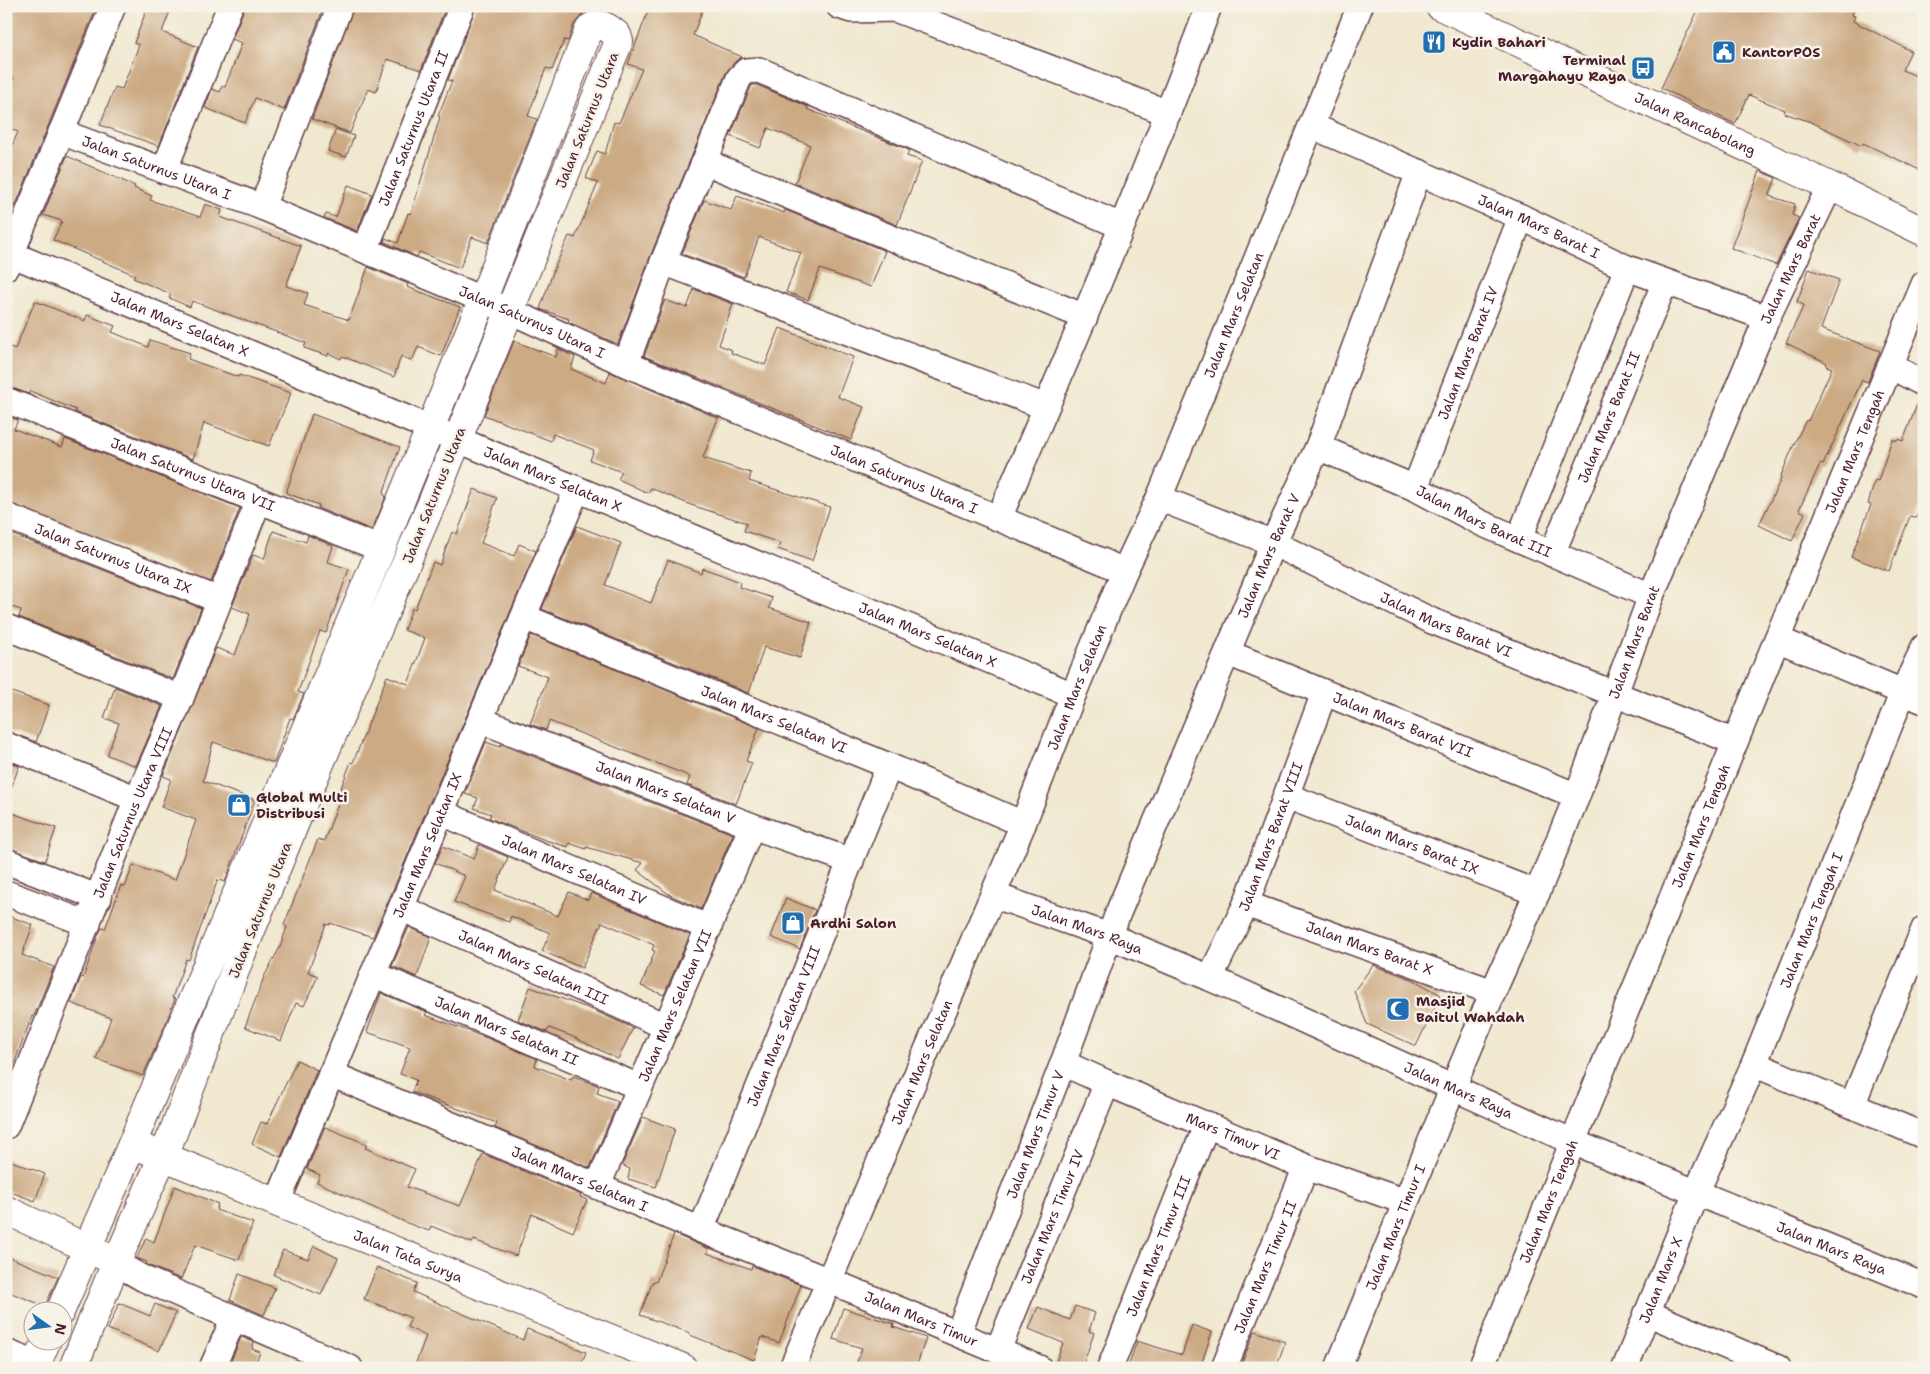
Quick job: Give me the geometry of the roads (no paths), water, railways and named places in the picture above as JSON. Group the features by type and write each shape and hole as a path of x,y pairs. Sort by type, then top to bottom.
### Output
{"street":[{"path":"8,258 113,6"},
{"path":"164,171 230,6"},
{"path":"262,207 340,6"},
{"name":"Jalan Saturnus Utara II","path":"365,250 462,6"},
{"path":"839,6 852,10 895,9 1168,113"},
{"path":"999,518 1085,317 1168,113 1209,6"},
{"name":"Jalan Mars Selatan","path":"792,1368 1024,824 1073,695 1124,572 1160,498 1360,6"},
{"name":"Jalan Rancabolang","path":"1440,6 1826,193 1924,232"},
{"name":"Jalan Saturnus Utara","path":"64,1302 380,549 482,301 589,30 598,24 606,26 617,35 619,41 431,506 301,808 241,955 173,1133 116,1263 73,1368"},
{"path":"626,364 663,262 739,78 746,71 759,70 1121,226"},
{"name":"Jalan Mars Barat I","path":"1312,126 1521,217 1626,268 1767,318"},
{"name":"Jalan Saturnus Utara I","path":"61,132 262,207 482,301 510,311 626,364 999,518 1124,572"},
{"path":"704,162 1085,317"},
{"name":"Jalan Mars Barat V","path":"1109,936 1273,543 1318,447 1419,172"},
{"name":"Jalan Mars Barat","path":"1453,1087 1577,796 1651,596 1767,318 1826,193"},
{"name":"Jalan Mars Barat IV","path":"1415,488 1521,217"},
{"name":"Jalan Mars Selatan X","path":"8,258 458,438 1073,695"},
{"path":"663,262 1046,407"},
{"path":"1519,539 1626,268"},
{"name":"Jalan Mars Barat II","path":"1552,554 1665,282"},
{"name":"Jalan Mars Tengah","path":"1481,1368 1777,639 1924,284"},
{"path":"1890,366 1924,384"},
{"name":"Jalan Saturnus Utara VII","path":"6,400 380,549"},
{"name":"Jalan Mars Barat III","path":"1318,447 1415,488 1481,523 1651,596"},
{"name":"Jalan Mars Selatan IX","path":"277,1202 577,489"},
{"name":"Jalan Mars Barat VI","path":"1160,498 1273,543 1432,621 1735,742"},
{"name":"Jalan Saturnus Utara VIII","path":"6,1126 99,898 137,799 181,698 258,502"},
{"name":"Jalan Saturnus Utara IX","path":"6,516 219,600"},
{"name":"Jalan Mars Selatan VI","path":"524,617 889,766 1024,824"},
{"path":"6,627 181,698"},
{"path":"1777,639 1914,697"},
{"name":"Jalan Mars Tengah I","path":"1696,1193 1914,697 1924,646"},
{"name":"Jalan Mars Barat VII","path":"1228,652 1577,796"},
{"name":"Jalan Mars Barat VIII","path":"1210,978 1246,904 1324,693"},
{"name":"Jalan Mars Selatan V","path":"480,720 752,826 851,862"},
{"path":"6,745 137,799"},
{"name":"Jalan Mars Selatan VIII","path":"701,1230 889,766"},
{"name":"Jalan Mars Barat IX","path":"1286,796 1537,893"},
{"name":"Jalan Mars Selatan IV","path":"440,812 709,928"},
{"name":"Jalan Mars Selatan VII","path":"598,1185 752,826"},
{"path":"6,861 99,898"},
{"path":"6,893 88,924"},
{"name":"Jalan Mars Raya","path":"993,895 1109,936 1210,978 1573,1142 1924,1286"},
{"name":"Jalan Mars Barat X","path":"1246,904 1493,992"},
{"name":"Jalan Mars Selatan III","path":"401,908 667,1027"},
{"path":"1852,1105 1924,929"},
{"name":"Jalan Mars Timur V","path":"958,1334 1064,1063 1109,936"},
{"name":"Jalan Mars Selatan II","path":"373,974 639,1087"},
{"name":"Mars Timur VI","path":"1064,1063 1306,1167 1406,1202"},
{"path":"1754,1064 1924,1136"},
{"name":"Jalan Mars Selatan I","path":"331,1074 829,1282"},
{"name":"Jalan Mars Timur IV","path":"998,1350 1107,1083"},
{"name":"Jalan Mars Timur I","path":"1338,1368 1453,1087"},
{"name":"Jalan Mars Timur III","path":"1110,1368 1207,1124"},
{"name":"Jalan Tata Surya","path":"132,1144 683,1368"},
{"name":"Jalan Mars Timur II","path":"1224,1368 1306,1167"},
{"name":"Jalan Mars X","path":"1625,1368 1696,1193"},
{"path":"6,1210 88,1248 144,1279 350,1368"},
{"name":"Jalan Mars Timur","path":"829,1282 1039,1368"},
{"path":"1647,1313 1747,1362 1778,1368"},
{"path":"212,1368 234,1318"},
{"path":"6,1352 39,1358"}],"place":[{"name":"Kydin Bahari","path":"1434,42"},
{"name":"KantorPOS","path":"1724,52"},
{"name":"Terminal Margahayu Raya","path":"1643,68"},
{"name":"Global Multi Distribusi","path":"239,805"},
{"name":"Ardhi Salon","path":"793,923"},
{"name":"Masjid Baitul Wahdah","path":"1398,1009"}]}
